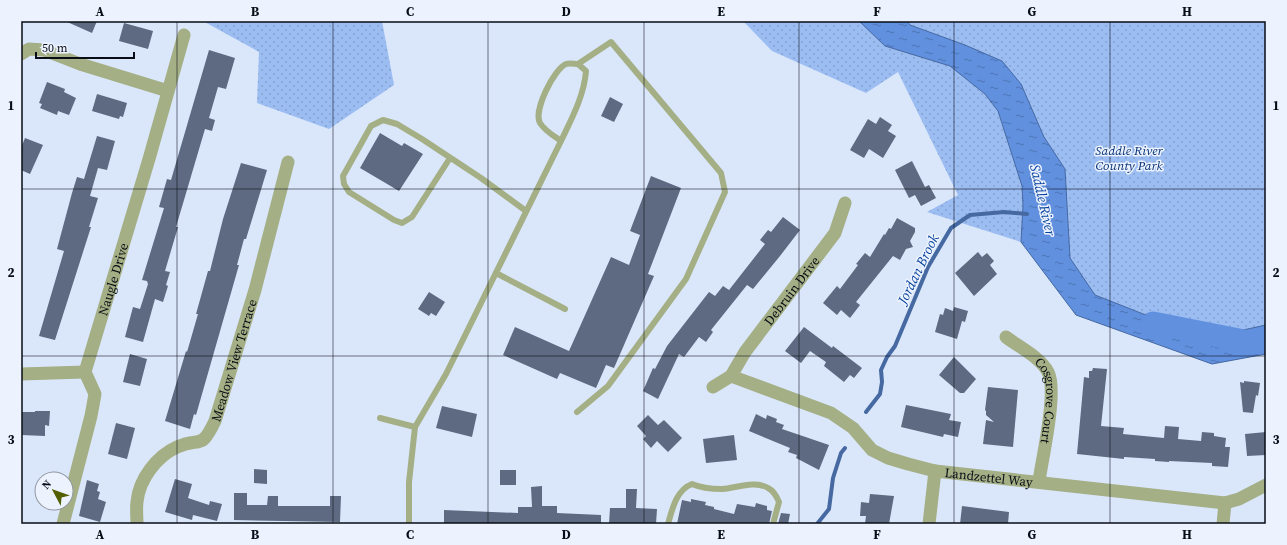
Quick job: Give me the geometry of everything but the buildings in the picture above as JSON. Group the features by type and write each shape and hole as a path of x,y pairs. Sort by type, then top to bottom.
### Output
{"street":[{"name":"Naugle Drive","path":"85,372 184,35"},
{"path":"21,54 29,50 44,50 80,64 168,91"},
{"name":"Meadow View Terrace","path":"137,524 137,501 151,468 161,456 178,446 201,442 208,436 215,421 255,290 288,162"},
{"name":"Debruin Drive","path":"731,376 745,352 835,233 845,203"},
{"name":"Cosgrove Court","path":"1006,338 1039,362 1049,373 1051,405 1039,481"},
{"path":"21,374 85,372 95,394 91,416 63,524"},
{"path":"713,387 731,376"},
{"name":"Landzettel Way","path":"731,376 831,413 853,428 872,450 888,458 935,471 1039,481 1225,503 1239,499 1266,485"},
{"path":"929,524 935,471"},
{"path":"1223,524 1225,503"}],"lane":[{"path":"561,141 549,133 540,123 538,115 541,102 555,74 566,64 578,64 611,42 721,173 725,192 686,279 634,348 608,386 578,412"},
{"path":"409,524 410,482 415,427 447,371 579,102 585,84 586,71 578,64"},
{"path":"450,158 412,217 402,223 394,220 349,192 344,184 343,176 372,126 383,120 397,124 450,158 526,211"},
{"path":"496,273 565,309"},
{"path":"447,371 454,373"},
{"path":"380,418 415,427"},
{"path":"668,524 675,501 686,486 692,484 700,488 722,489 757,484 768,487 775,494 779,502 773,524"}],"green space":[{"path":"203,21 382,21 394,85 329,129 257,103 259,52"},
{"name":"Saddle River County Park","path":"743,21 1266,21 1266,354 1212,364 1076,315 1021,242 927,212 958,195 898,72 866,93 772,51"}],"water":[{"path":"859,21 907,21 910,25 965,45 1002,61 1021,84 1044,137 1065,169 1070,258 1095,295 1184,330 1197,340 1266,325 1266,354 1212,364 1076,315 1021,242 1023,205 1022,186 998,111 985,94 950,66 885,46"}],"waterway":[{"name":"Jordan Brook","path":"866,412 880,394 882,382 881,370 887,357 895,346 928,267 951,228 970,215 1004,212 1027,214"},
{"name":"Saddle River","path":"1153,323 1254,343 1266,341"},
{"name":"Jordan Brook","path":"817,524 829,509 833,478 841,453 845,448"}]}
